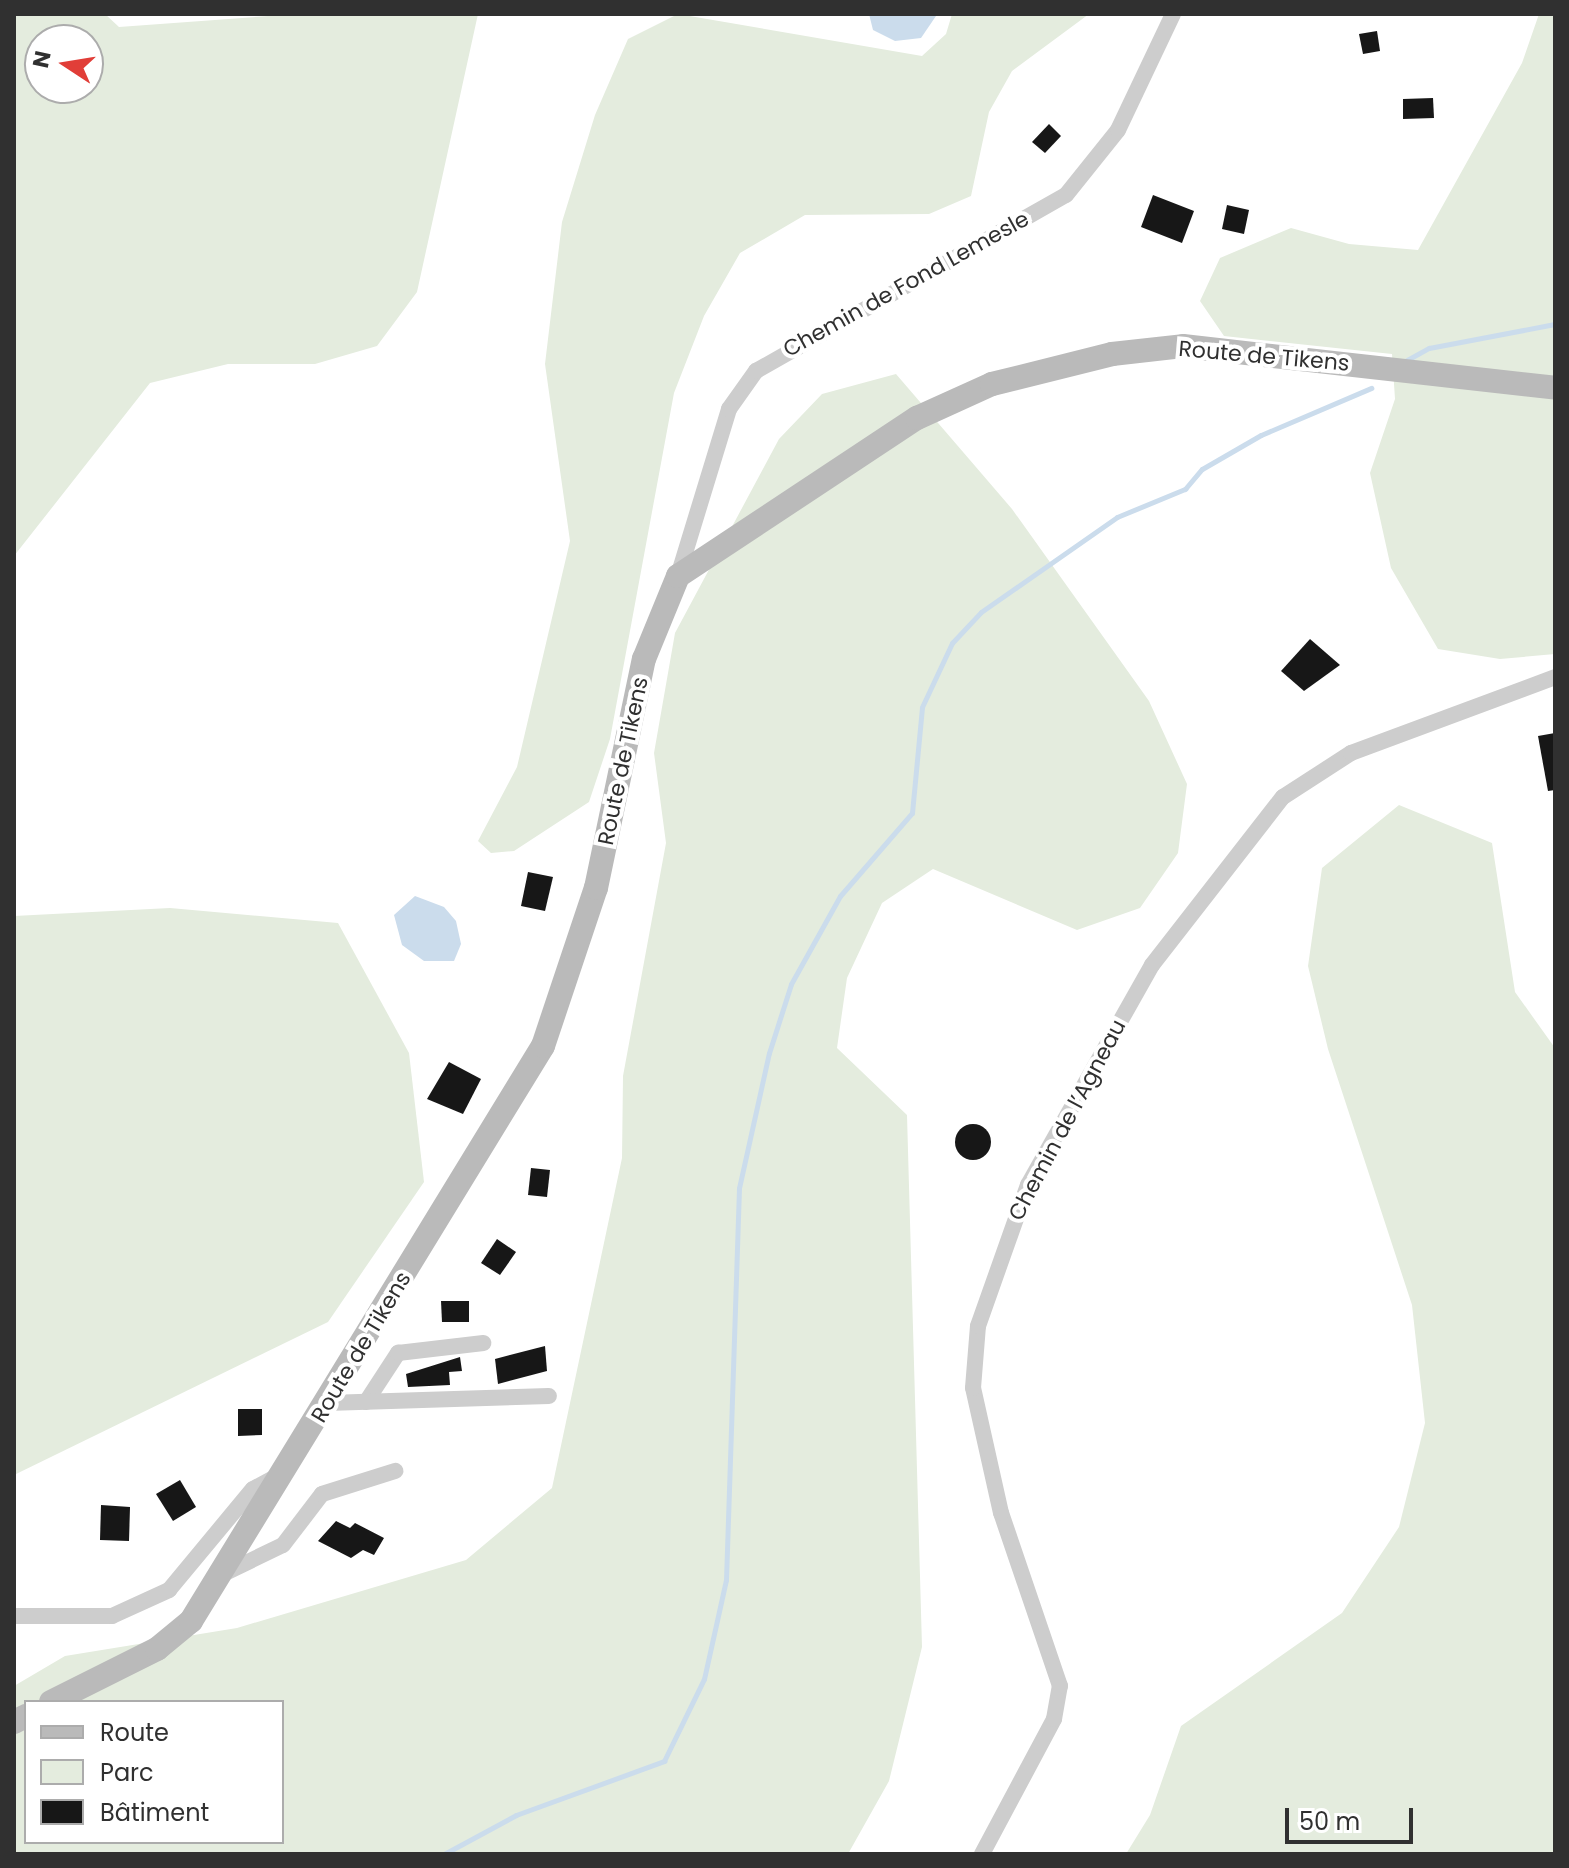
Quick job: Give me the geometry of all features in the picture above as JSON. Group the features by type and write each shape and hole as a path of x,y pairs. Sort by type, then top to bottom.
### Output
{"street":[{"name":"Chemin de Fond Lemesle","path":"678,576 729,409 756,371 1066,195 1118,130 1173,14"},
{"name":"Route de Tikens","path":"55,1700 157,1649 191,1621 225,1573 543,1046 596,888 644,659 678,576 917,418 992,384 1112,354 1183,346 1555,388"},
{"name":"Chemin de l’Agneau","path":"982,1854 1054,1719 1060,1686 1001,1513 973,1388 978,1326 1028,1185 1152,965 1283,797 1351,753 1555,677"},
{"path":"366,1402 398,1353 483,1343"},
{"path":"327,1403 549,1396"},
{"path":"14,1616 112,1616 169,1590 253,1489 287,1470"},
{"path":"225,1573 283,1545 322,1494 395,1471"}],"green space":[{"path":"14,14 105,14 119,27 296,14 478,14 417,292 377,346 315,364 228,364 150,383 14,556"},
{"path":"678,14 922,56 946,34 952,14 1089,14 1012,71 989,112 971,196 929,214 805,215 740,253 704,316 674,393 610,739 589,802 514,851 491,853 478,841 517,767 570,541 545,364 562,222 595,115 628,39"},
{"path":"1539,14 1555,14 1555,654 1500,659 1438,649 1391,568 1370,473 1395,399 1392,354 1224,336 1200,301 1220,258 1291,228 1349,244 1418,250 1522,63"},
{"path":"896,374 1012,509 1149,701 1187,784 1178,853 1140,908 1077,930 933,869 882,903 847,978 837,1048 907,1115 922,1647 889,1781 848,1854 14,1854 14,1686 65,1656 237,1628 466,1560 552,1488 622,1158 623,1076 666,843 654,753 675,633 779,439 822,394"},
{"path":"1399,805 1492,843 1515,992 1555,1048 1555,1854 1126,1854 1150,1815 1181,1726 1342,1613 1399,1527 1425,1423 1412,1305 1328,1049 1308,966 1322,868"},
{"path":"170,908 338,923 409,1053 424,1182 328,1322 14,1475 14,916"}],"water":[{"path":"869,14 936,16 921,38 895,41 873,30"},
{"path":"415,896 444,907 456,921 461,944 454,961 424,961 402,945 394,915"}],"building":[{"path":"1377,31 1380,51 1363,54 1359,34"},
{"path":"1433,98 1434,118 1403,119 1403,99"},
{"path":"1049,124 1061,136 1045,153 1032,142"},
{"path":"1153,195 1194,211 1182,243 1141,227"},
{"path":"1227,205 1249,210 1244,234 1222,229"},
{"path":"1310,639 1340,665 1304,691 1281,671"},
{"path":"1555,733 1555,790 1548,791 1538,736"},
{"path":"528,872 553,877 545,911 521,906"},
{"path":"449,1062 481,1079 463,1114 427,1099"},
{"path":"973,1124 986,1129 991,1142 986,1155 973,1160 960,1155 955,1142 960,1129"},
{"path":"531,1168 550,1170 547,1197 528,1195"},
{"path":"497,1239 516,1252 500,1275 481,1263"},
{"path":"441,1301 469,1301 469,1322 442,1322"},
{"path":"545,1346 547,1371 498,1384 495,1359"},
{"path":"460,1357 462,1371 449,1372 450,1385 408,1387 406,1374"},
{"path":"238,1409 262,1409 262,1435 238,1436"},
{"path":"180,1480 196,1507 173,1521 156,1494"},
{"path":"101,1505 130,1507 129,1541 100,1540"},
{"path":"336,1521 350,1528 355,1523 384,1538 374,1555 363,1550 351,1558 318,1541"}],"waterway":[{"path":"1407,360 1429,348 1555,324"},
{"path":"444,1854 516,1815 664,1761 704,1679 726,1580 739,1188 769,1053 791,984 840,896 912,813 922,707 952,643 981,612 1117,517 1185,489 1202,469 1261,435 1371,388"}]}
